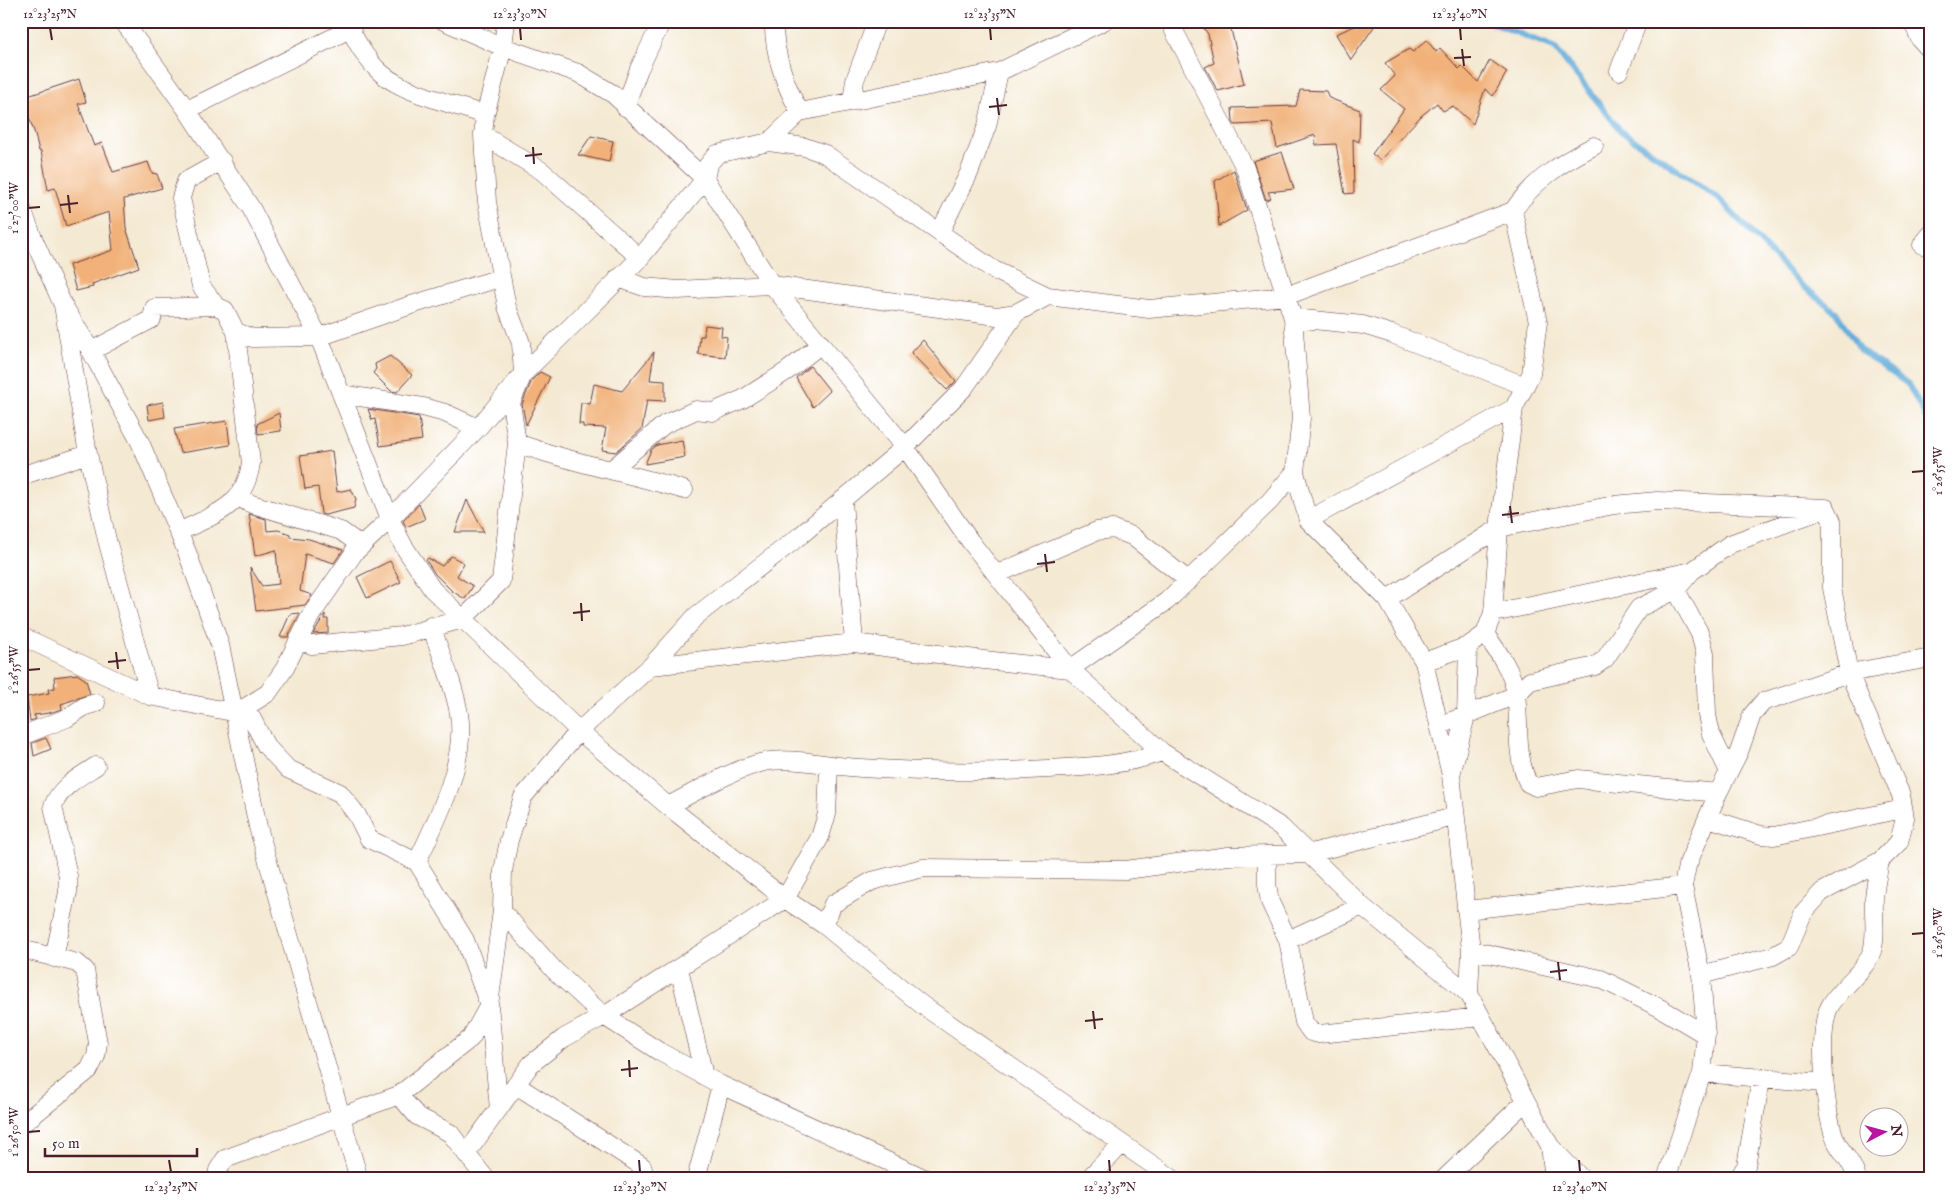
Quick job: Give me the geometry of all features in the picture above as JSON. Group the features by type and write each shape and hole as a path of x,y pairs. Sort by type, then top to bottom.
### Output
{"street":[{"path":"122,21 187,110 251,208 319,337 390,519 403,545 432,589 579,731 668,806 785,899 824,924 922,1006 1173,1179"},
{"path":"444,21 503,47 578,73 613,94 704,179 772,286 905,447 997,574 1070,669 1162,752 1281,827 1362,906 1469,994 1550,1146 1582,1179"},
{"path":"298,640 312,645 402,636 431,626 463,620 500,581 517,443 511,403 524,374 521,343 506,307 500,278 487,202 483,135 485,115 503,47 506,21"},
{"path":"625,107 662,21"},
{"path":"774,21 779,58 787,84 800,112"},
{"path":"852,101 855,80 877,21"},
{"path":"769,142 800,112 999,72 1104,21"},
{"path":"1169,21 1246,168 1294,318 1301,418 1295,472 1308,520 1387,599 1424,662 1451,775 1454,817 1471,950 1469,994"},
{"path":"1619,71 1638,21"},
{"path":"1912,21 1920,39 1931,51"},
{"path":"187,110 348,25 363,53 381,73 404,87 485,115"},
{"path":"940,232 969,173 988,126 999,72"},
{"path":"483,135 542,171 640,258"},
{"path":"21,636 150,696 239,710 268,693 286,668 311,614 354,553 390,519 478,428 524,374 640,258 704,179 708,165 717,154 769,142 805,147 825,154 994,270 1048,296 1149,309 1286,296 1513,211 1524,195 1561,163 1594,146"},
{"path":"216,306 201,286 180,198 186,181 222,161"},
{"path":"21,206 63,305 91,351 140,442 179,532 220,645 239,710 258,827 359,1179"},
{"path":"1424,662 1468,646 1485,634 1492,613 1499,528 1514,408 1531,374 1538,322 1513,211"},
{"path":"236,332 253,338 319,337 411,305 500,278"},
{"path":"618,278 644,287 678,290 772,286 997,316 1016,313 1048,296"},
{"path":"63,305 88,454 107,540 150,696"},
{"path":"91,351 152,319 154,308 216,306 225,310 236,332 251,462 249,480 239,497 225,510 179,532"},
{"path":"499,1109 489,1005 502,911 504,864 509,840 523,797 579,731 651,666 696,616 843,501 905,447 964,388 1016,313"},
{"path":"1294,318 1363,325 1392,334 1525,386"},
{"path":"611,470 665,424 696,410 713,412 742,399 787,371 821,344"},
{"path":"341,394 423,407 445,413 478,428"},
{"path":"1308,520 1514,408"},
{"path":"517,443 555,457 684,490"},
{"path":"21,476 88,454"},
{"path":"651,666 854,643 1070,669 1167,601 1270,501 1295,472"},
{"path":"239,497 249,503 341,531 355,541 354,553"},
{"path":"843,501 854,643"},
{"path":"1387,599 1499,528 1614,505 1657,501 1826,508"},
{"path":"1439,726 1516,695 1530,682 1595,666 1605,659 1639,608 1676,590 1692,571 1730,544 1826,508"},
{"path":"1701,975 1774,956 1789,947 1803,913 1822,892 1880,861 1899,842 1905,818 1901,795 1849,673 1832,588 1832,522 1826,508"},
{"path":"997,574 1097,530 1113,529 1132,536 1189,581"},
{"path":"1492,613 1692,571"},
{"path":"1676,590 1700,634 1705,653 1707,716 1711,734 1729,772"},
{"path":"417,862 446,796 460,747 459,715 454,692 431,626"},
{"path":"1485,634 1504,660 1516,695 1518,744 1524,775 1528,782 1536,787 1578,780 1718,793"},
{"path":"1451,775 1466,716 1468,646"},
{"path":"1666,1179 1702,1073 1706,1035 1701,975 1683,886 1687,866 1718,793 1739,752 1752,715 1763,702 1849,673 1931,658"},
{"path":"21,736 67,718 85,706 96,703"},
{"path":"217,1179 218,1170 225,1159 399,1095 471,1038 489,1005 465,940 417,862 369,839 357,815 340,793 288,769 266,746 239,710"},
{"path":"668,806 730,774 761,763 794,760 830,766 900,770 1011,771 1106,766 1134,762 1162,752"},
{"path":"54,958 68,892 68,876 53,806 57,796 66,786 96,766"},
{"path":"466,1154 531,1064 564,1038 604,1016 785,899 820,837 827,814 830,766"},
{"path":"1708,818 1761,835 1774,836 1903,809"},
{"path":"824,924 833,904 872,881 923,868 1126,870 1228,856 1308,854 1454,817"},
{"path":"1267,855 1267,884 1270,902 1288,940 1304,1022 1311,1032 1319,1034 1481,1017"},
{"path":"1857,1179 1853,1164 1838,1144 1832,1128 1824,1084 1825,1026 1829,1008 1867,962 1873,949 1874,898 1880,861"},
{"path":"1466,910 1683,886"},
{"path":"1288,940 1362,906"},
{"path":"502,911 555,971 604,1016 660,1052 721,1085 926,1179"},
{"path":"21,949 77,963 86,970 98,1043 89,1070 21,1124"},
{"path":"1471,950 1601,978 1660,1008 1706,1035"},
{"path":"679,968 704,1076"},
{"path":"1702,1073 1824,1084"},
{"path":"1735,1179 1740,1177 1746,1166 1761,1079"},
{"path":"516,1085 642,1166 646,1179"},
{"path":"696,1179 721,1085"},
{"path":"399,1095 418,1116 450,1134 486,1179"},
{"path":"1444,1179 1525,1102"},
{"path":"1088,1179 1122,1144"},
{"path":"1550,1146 1554,1179"}],"building":[{"path":"1198,21 1229,21 1244,84 1218,91 1205,67 1214,63 1208,34"},
{"path":"1366,21 1378,21 1351,60 1336,34"},
{"path":"1427,40 1436,52 1440,48 1459,69 1462,66 1478,82 1490,60 1507,72 1493,96 1485,89 1473,124 1453,106 1443,111 1437,103 1421,116 1380,160 1372,154 1404,109 1381,90 1395,76 1385,63 1409,49 1413,52"},
{"path":"79,79 86,102 78,104 94,146 102,143 113,172 148,162 152,173 157,174 162,188 124,199 126,228 139,267 92,284 93,287 76,291 69,265 113,250 109,212 66,226 55,188 48,190 41,151 39,151 22,98"},
{"path":"1300,90 1326,91 1329,98 1360,110 1359,142 1353,139 1354,193 1345,194 1336,144 1316,145 1315,135 1277,148 1272,123 1235,125 1233,122 1232,108 1296,106"},
{"path":"591,136 613,141 609,162 578,155"},
{"path":"1282,152 1294,189 1268,192 1271,198 1266,200 1253,161"},
{"path":"1234,170 1247,210 1219,226 1215,181"},
{"path":"705,325 722,327 721,336 727,337 725,357 698,354 700,336 704,336"},
{"path":"923,340 956,381 947,390 911,353"},
{"path":"654,352 650,380 665,381 665,401 647,400 642,429 616,452 602,450 606,428 583,427 583,424 579,424 581,403 590,404 594,384 622,391"},
{"path":"390,356 412,375 397,392 391,391 373,373 376,369 375,364"},
{"path":"810,366 830,391 813,407 796,378"},
{"path":"540,372 550,377 526,425 522,404 532,380"},
{"path":"163,402 165,417 149,420 147,405"},
{"path":"368,409 419,417 422,440 380,446 375,419 372,420"},
{"path":"279,413 281,431 258,434 257,424"},
{"path":"227,421 230,445 180,453 174,429"},
{"path":"682,440 685,457 645,464 651,450 657,445"},
{"path":"332,451 337,492 351,489 356,499 354,508 325,515 321,514 318,487 305,489 300,456"},
{"path":"467,500 484,532 455,532"},
{"path":"419,504 425,519 406,527 403,521"},
{"path":"249,514 266,519 267,531 278,530 290,534 290,537 309,539 343,550 334,563 305,554 300,591 312,595 305,605 256,611 250,567 262,586 279,584 276,550 255,556"},
{"path":"451,556 464,563 457,576 473,586 465,599 452,591 435,574 426,560 428,558 442,566"},
{"path":"390,561 401,582 367,598 357,577"},
{"path":"300,613 288,637 280,637 290,614"},
{"path":"325,614 325,619 328,619 328,633 313,634"},
{"path":"77,674 86,680 90,694 61,704 62,709 34,715 36,719 30,721 27,697 49,693 48,689 55,688 54,677"},
{"path":"46,738 51,749 34,756 32,743"}],"waterway":[{"path":"1487,21 1554,47 1621,131 1718,198 1800,284 1836,312 1860,350 1908,384 1927,419 1931,420"}]}
